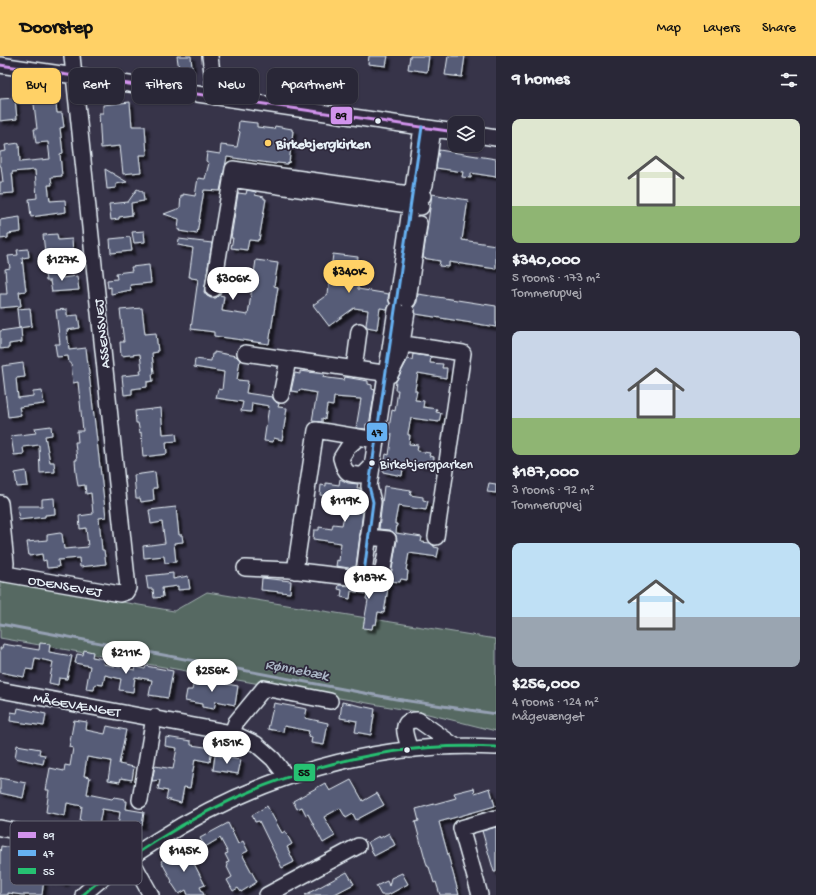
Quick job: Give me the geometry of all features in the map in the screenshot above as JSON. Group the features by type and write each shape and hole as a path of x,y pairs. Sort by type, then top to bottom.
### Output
{"street":[{"name":"ASSENSVEJ","path":"72,56 73,68"},
{"path":"210,56 211,68"},
{"path":"0,65 69,75"},
{"path":"124,83 204,95"},
{"path":"259,103 448,131"},
{"name":"ASSENSVEJ","path":"77,104 128,588"},
{"path":"245,568 295,571 350,577 364,573 373,502 369,486 387,377 400,355 396,343 428,128"},
{"path":"484,136 496,138"},
{"path":"213,289 232,174 417,201"},
{"path":"354,369 359,331"},
{"path":"396,343 463,352 436,537"},
{"path":"245,353 354,369 387,377"},
{"path":"281,395 288,360"},
{"path":"295,571 316,430 376,440"},
{"path":"359,437 348,447 341,458 344,469 352,475 364,475 373,465"},
{"path":"0,503 6,563 3,573"},
{"name":"ODENSEVEJ","path":"3,573 120,594 126,592 128,588"},
{"path":"232,733 236,722 264,688 330,701"},
{"name":"MÅGEVÆNGET","path":"0,690 154,717 232,733 256,744 273,759 287,777"},
{"path":"140,800 154,717"},
{"path":"410,750 404,729 406,723 412,720 418,720 455,746"},
{"path":"142,849 208,810 287,777 364,756 455,746 496,748"},
{"path":"480,895 461,828 496,818"},
{"path":"0,828 10,830"},
{"path":"267,895 358,846"},
{"path":"142,879 151,895"},
{"path":"83,895 95,885"}],"green space":[{"path":"0,581 174,611 207,592 496,639 496,731 424,713 0,638"}],"building":[{"path":"177,56 191,56 192,68 179,68"},
{"path":"369,56 388,56 386,66 368,64"},
{"path":"410,56 429,56 427,72 408,69"},
{"path":"448,56 465,56 462,77 445,75"},
{"path":"12,98 12,104 16,104 17,119 0,121 0,99"},
{"path":"130,102 132,126 145,126 147,155 139,155 141,172 123,174 120,146 101,148 99,113 103,113 103,105 124,104 124,103"},
{"path":"34,104 56,104 57,113 62,113 64,127 60,128 63,153 60,154 62,176 51,177 52,185 48,185 50,201 65,200 66,212 31,217 29,199 37,198 35,170 12,172 14,193 0,194 0,182 3,182 0,166 0,152 6,151 5,145 19,143 20,162 50,159 48,142 36,143 34,129 37,129"},
{"path":"239,121 257,123 257,127 274,129 275,126 292,129 289,163 276,164 227,157 220,191 204,190 197,234 179,231 179,219 164,214 180,208 181,195 195,196 198,178 205,179 209,163 206,161 207,152 220,154 221,145 237,147 240,132 238,130"},
{"path":"439,150 496,159 496,177 471,173 471,178 462,177 463,172 436,168"},
{"path":"105,169 127,182 116,184 116,188 107,189"},
{"path":"137,189 143,192 144,201 131,203 132,215 111,220 109,204 128,202"},
{"path":"247,190 256,192 255,195 266,199 259,240 249,240 247,250 231,248 233,238 231,238 238,193 246,194"},
{"path":"432,194 468,200 462,240 496,245 496,269 449,262 449,267 439,266 440,261 423,258"},
{"path":"20,217 21,232 8,234 8,238 0,239 0,220"},
{"path":"144,231 145,242 134,243 132,232"},
{"path":"57,234 58,240 72,239 73,252 51,254 51,250 45,252 43,235"},
{"path":"130,237 132,251 111,253 110,239"},
{"path":"179,239 212,243 204,292 211,298 216,298 219,295 224,296 222,311 248,315 256,260 278,263 274,286 278,287 269,344 214,336 214,332 191,329 198,279 189,277 193,248 178,245"},
{"path":"28,249 29,257 22,258 26,291 19,292 21,306 0,308 0,294 7,294 5,269 10,268 8,256 18,255 17,250"},
{"path":"333,254 358,257 355,284 358,284 358,289 389,294 388,298 390,304 387,309 380,308 377,329 367,327 366,325 368,310 354,308 329,326 313,305 328,294"},
{"path":"149,265 151,283 130,285 131,290 111,294 111,287 108,288 107,280 117,279 116,273 132,271 131,267"},
{"path":"62,271 62,278 77,276 79,290 52,292 50,281 46,281 45,273"},
{"path":"418,294 496,306 496,327 416,314 414,307 417,302"},
{"path":"30,308 32,326 19,328 17,309"},
{"path":"142,308 145,334 156,333 158,352 152,353 154,374 152,374 153,381 147,382 147,387 132,389 132,394 124,395 122,376 141,374 140,370 142,370 140,354 121,356 120,342 124,342 120,310"},
{"path":"67,309 67,316 78,315 80,328 67,330 69,350 86,348 106,517 99,518 102,550 104,550 106,564 80,567 79,558 58,560 59,567 47,568 46,560 43,561 42,554 29,556 27,542 47,540 47,535 60,533 62,534 64,549 88,547 86,528 80,529 79,516 93,514 91,493 86,494 85,485 78,486 76,473 75,460 77,460 75,442 78,442 77,431 83,431 78,382 73,383 71,363 69,363 68,356 57,357 55,344 60,344 56,310"},
{"path":"21,328 22,342 9,344 9,348 0,349 0,331"},
{"path":"214,352 236,356 240,360 237,380 248,381 246,393 272,397 279,404 278,407 287,408 282,440 274,438 273,442 264,441 269,406 252,403 251,412 241,411 243,402 216,398 218,389 222,390 224,372 194,367 195,359 211,361 212,354 214,354"},
{"path":"413,354 431,357 430,363 443,364 442,368 447,368 446,378 418,373 415,389 415,391 417,391 415,400 424,401 423,407 437,409 436,412 441,413 439,422 411,418 408,433 408,435 410,435 409,444 418,445 417,451 430,453 429,456 434,457 433,466 404,462 402,476 383,472 386,454 389,455 392,434 388,434 392,410 395,411 398,390 395,390 396,381 408,359 412,360"},
{"path":"23,363 25,377 16,378 18,398 33,396 33,392 42,391 44,404 19,407 21,415 8,417 2,366"},
{"path":"300,371 324,374 323,377 328,378 344,380 345,377 368,381 368,384 372,385 372,389 375,390 369,425 366,424 366,429 356,428 361,399 334,397 333,406 327,405 325,419 322,418 322,422 312,421 317,393 301,390 299,390 299,392 291,391 295,373 300,374"},
{"path":"161,408 163,434 176,433 177,441 166,442 167,454 143,457 141,432 140,433 138,423 136,423 135,411"},
{"path":"51,426 52,435 45,436 50,462 54,462 55,472 40,473 39,445 23,447 24,454 14,455 11,436 36,433 35,428"},
{"path":"26,471 28,486 17,487 15,473"},
{"path":"155,472 157,488 153,488 154,500 141,502 140,498 136,498 134,475"},
{"path":"340,479 348,483 358,484 357,488 360,488 364,503 356,566 349,568 336,566 337,560 339,561 341,543 313,539 314,530 319,530 319,527 332,529 333,524 342,525 348,499 320,495 321,485 326,486 326,483 339,485"},
{"path":"489,483 496,484 496,493 487,492"},
{"path":"384,486 411,490 410,495 423,497 423,500 428,501 426,510 398,506 395,522 395,524 397,524 396,533 422,537 421,542 430,543 434,547 439,548 437,557 409,553 406,570 408,571 407,580 401,579 400,582 390,581 397,540 396,535 389,530 379,529"},
{"path":"54,498 55,514 45,515 45,517 19,520 17,506 42,506 42,499"},
{"path":"176,507 179,535 182,535 183,542 174,543 176,562 165,563 164,556 144,558 143,546 165,543 162,522 151,524 149,510"},
{"path":"173,573 173,579 188,576 190,589 178,590 178,586 162,588 163,597 154,598 153,589 148,589 146,576"},
{"path":"262,578 291,581 290,593 261,590"},
{"path":"365,582 381,585 389,582 384,613 378,612 376,625 373,624 372,629 363,628 368,600 366,599 367,594 351,591 350,599 341,597 342,590 338,589 339,585 352,586"},
{"path":"40,643 50,644 49,652 72,656 67,679 59,678 58,685 49,683 53,662 35,658 33,670 26,669 24,677 0,672 0,648 2,648 3,644 39,650"},
{"path":"84,650 93,652 92,657 104,659 103,664 135,670 136,667 145,669 146,666 173,671 168,698 149,695 152,680 135,677 133,692 119,690 121,679 105,675 103,685 95,684 94,690 86,689 90,666 75,663 77,654 83,655"},
{"path":"195,678 238,686 235,705 216,701 214,709 202,707 202,704 185,701 187,690 192,690"},
{"path":"342,702 375,709 371,735 355,732 357,721 340,718"},
{"path":"274,703 307,709 305,718 328,723 324,745 311,743 312,737 308,736 309,731 284,726 283,732 268,729"},
{"path":"18,708 46,714 44,726 10,721 11,712 17,713"},
{"path":"74,720 87,722 86,730 105,734 107,726 126,730 119,764 134,767 132,780 121,778 120,782 108,780 111,761 87,757 84,776 90,777 87,794 112,799 114,797 125,799 124,801 127,801 126,809 144,812 142,826 142,821 119,821 120,812 102,809 100,821 80,821 82,806 67,803 65,816 46,812 49,790 46,790 50,768 64,771 65,765 70,766 73,748 69,747"},
{"path":"166,737 191,741 191,745 212,748 210,762 195,759 190,788 184,787 181,803 166,799 168,791 158,789 160,780 152,781 155,766 173,769 177,748 165,746"},
{"path":"17,745 40,749 39,754 45,755 43,764 15,758"},
{"path":"215,755 241,760 238,774 213,770"},
{"path":"0,778 26,783 23,798 0,793"},
{"path":"351,780 363,801 377,793 384,805 356,820 353,814 346,818 340,808 324,817 335,836 323,843 308,814 306,815 302,807 297,809 293,801 325,783 330,791"},
{"path":"474,788 475,793 490,788 495,806 439,822 459,895 440,895 436,882 434,883 426,862 415,822 419,821 416,809 456,798 454,793"},
{"path":"267,806 282,833 285,831 292,844 287,847 294,862 282,868 259,821 255,822 252,815"},
{"path":"228,823 238,844 243,841 248,851 242,854 257,882 241,892 238,888 233,891 227,880 232,877 226,863 229,862 225,854 228,853 220,838 205,847 200,838"},
{"path":"496,827 496,872 494,872 482,831"},
{"path":"389,833 395,845 374,856 368,842"},
{"path":"1,846 10,848 10,885 43,885 42,895 8,893 8,895 0,895"},
{"path":"185,846 205,885 200,887 204,895 188,895 186,890 179,894 171,882 172,881 161,861"},
{"path":"347,872 354,884 333,895 305,895"},
{"path":"402,873 408,884 388,895 381,895 376,886 387,881 389,886 391,878"}],"waterway":[{"name":"Rønnebæk","path":"0,624 396,699 496,714"}],"transit line":[{"name":"89","path":"0,65 448,131"},
{"name":"47","path":"364,573 373,502 369,486 422,127"},
{"name":"55","path":"142,850 194,818 235,798 276,781 319,767 362,757 407,750 451,746 496,747"},
{"name":"55","path":"83,895 94,885"}],"place":[{"name":"Birkebjergkirken","path":"268,143"},
{"name":"Birkebjergparken","path":"372,463"}]}
